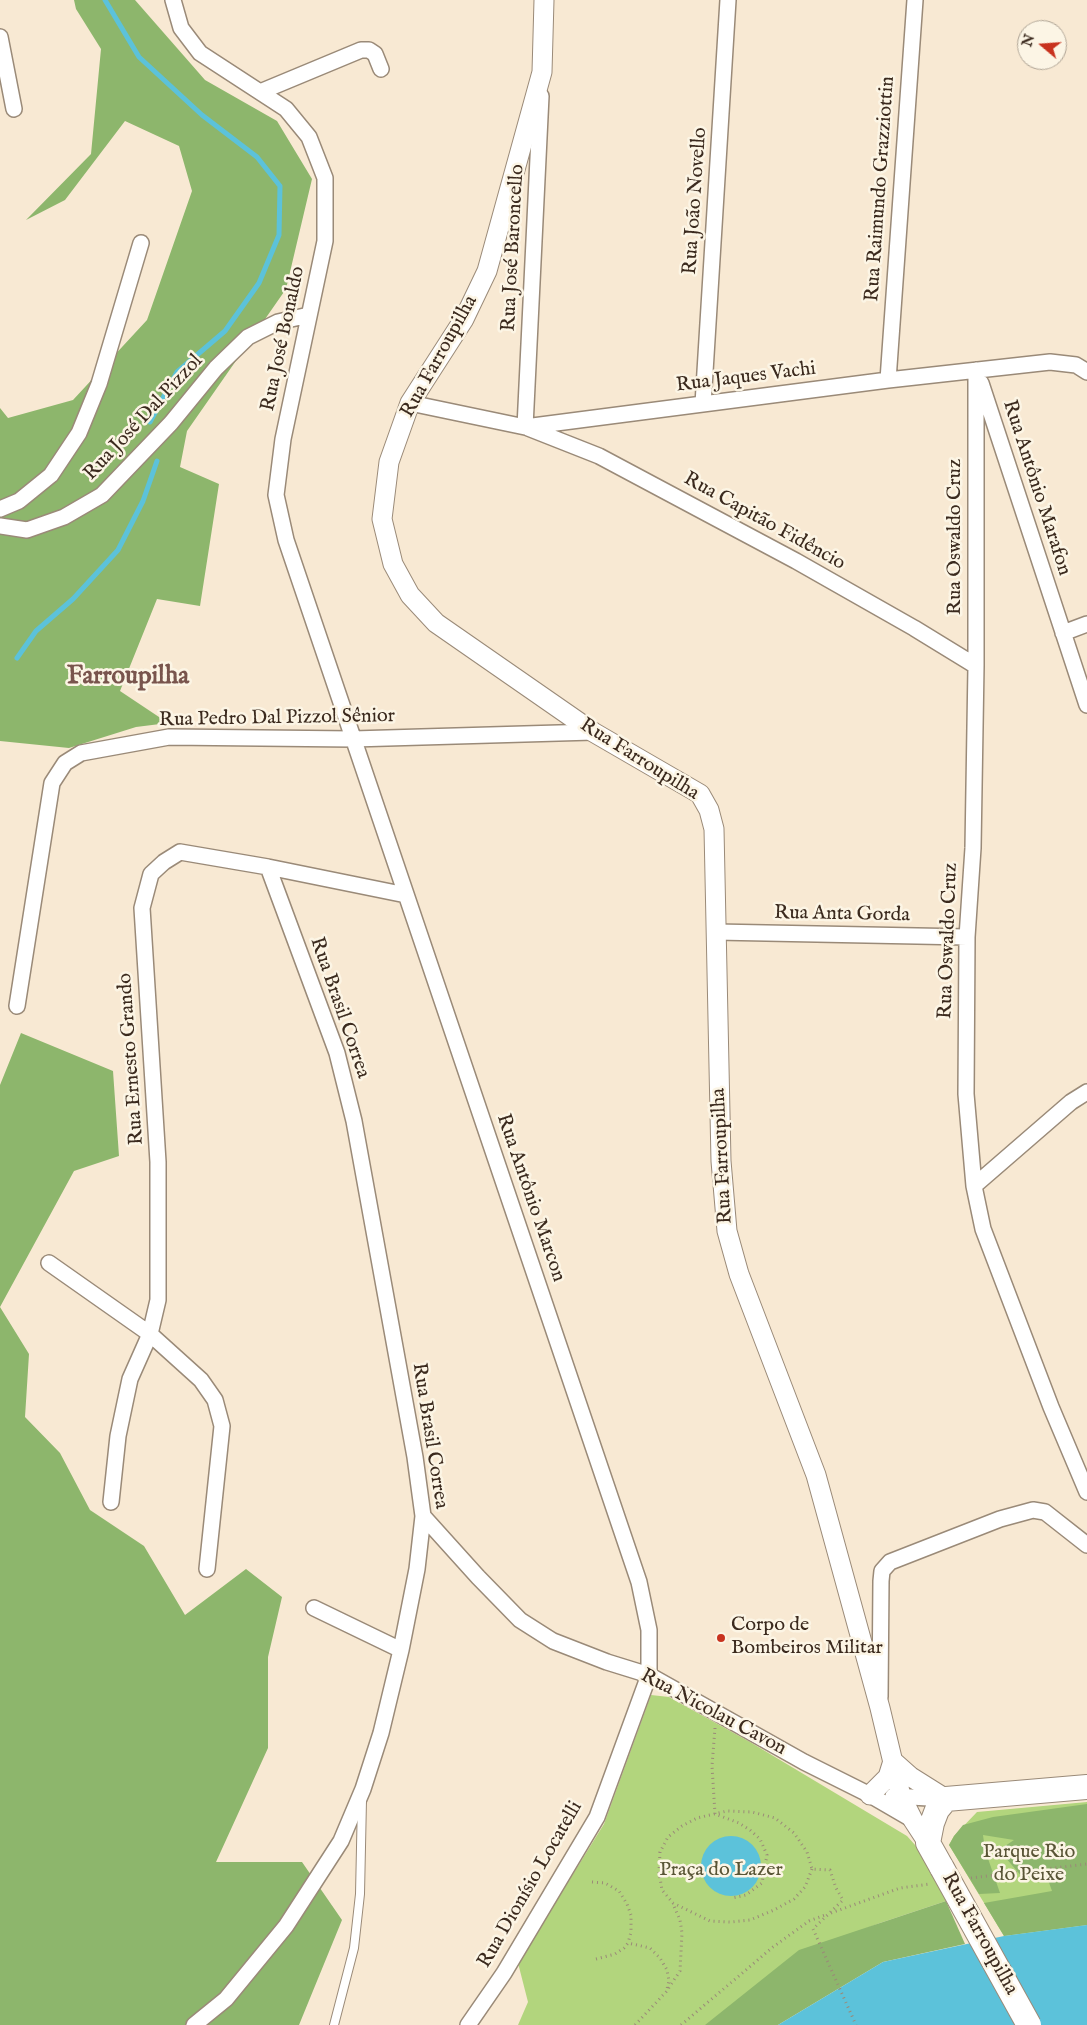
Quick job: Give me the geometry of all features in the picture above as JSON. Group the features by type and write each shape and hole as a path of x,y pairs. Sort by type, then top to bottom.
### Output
{"main road":[{"name":"Rua Nicolau Cavon","path":"946,1799 1087,1787"},
{"path":"928,1843 937,1810 946,1799"},
{"name":"Rua Farroupilha","path":"928,1843 940,1876 1029,2025"}],"street":[{"name":"Rua José Bonaldo","path":"173,0 181,28 200,53 286,109 309,137 325,178 325,241 283,439 276,495 286,540 353,739"},
{"name":"Rua Farroupilha","path":"544,0 542,72 486,271 464,319 410,403 389,462 382,519 393,564 410,595 436,623 593,732 700,794 709,810 714,829 722,1161 727,1232 739,1274 816,1475 880,1708 901,1796 913,1820 928,1843"},
{"name":"Rua João Novello","path":"703,404 728,0"},
{"name":"Rua Raimundo Grazziottin","path":"888,380 915,0"},
{"path":"0,37 14,108"},
{"path":"260,92 361,50 369,50 375,54 381,69"},
{"name":"Rua José Baroncello","path":"525,427 542,72"},
{"path":"0,509 18,501 51,475 79,433 99,384 141,243"},
{"name":"Rua José Dal Pizzol","path":"0,526 27,530 64,517 102,495 170,423 216,368 248,337 278,322 309,315"},
{"name":"Rua Jaques Vachi","path":"410,403 525,427 888,380 1050,362 1076,365 1087,372"},
{"name":"Rua Antônio Marafon","path":"976,370 1087,705"},
{"name":"Rua Oswaldo Cruz","path":"976,370 976,666 973,848 967,937 966,1094 974,1186 983,1229 1051,1407 1087,1492"},
{"name":"Rua Capitão Fidêncio","path":"525,427 600,456 813,571 914,628 976,666"},
{"path":"1063,633 1087,624"},
{"name":"Rua Pedro Dal Pizzol Sênior","path":"17,1006 52,783 65,763 81,752 169,737 353,739 593,732"},
{"name":"Rua Antônio Marcon","path":"353,739 638,1582 649,1630 649,1675"},
{"name":"Rua Ernesto Grando","path":"111,1502 118,1436 130,1379 150,1334 158,1300 158,1162 142,908 151,874 164,862 180,852 268,867 406,895"},
{"name":"Rua Brasil Correa","path":"194,2025 226,1999 286,1926 341,1841 362,1789 381,1732 401,1650 417,1569 424,1516 415,1456 356,1131 338,1053 268,867"},
{"name":"Rua Anta Gorda","path":"716,932 967,937"},
{"path":"974,1186 1071,1102 1087,1092"},
{"path":"49,1264 150,1334 201,1380 215,1400 222,1426 207,1569"},
{"path":"880,1708 881,1581 882,1571 890,1562 1000,1519 1033,1510 1045,1512 1087,1545"},
{"name":"Rua Nicolau Cavon","path":"424,1516 478,1577 520,1620 553,1642 649,1675 804,1762 870,1795 913,1820"},
{"path":"314,1608 401,1650"},
{"name":"Rua Dionísio Locatelli","path":"468,2025 504,1973 597,1817 649,1675"},
{"path":"870,1795 888,1777 893,1761 911,1777 946,1799"},
{"name":"Rua Nicolau Cavon","path":"870,1795 946,1799"}],"lane":[{"path":"334,2025 354,1948 360,1885 362,1789"}],"path":[{"path":"714,1710 715,1734 712,1766 716,1814"},
{"path":"635,2025 666,1992 680,1971 682,1951 680,1920 673,1903 662,1890 659,1872 660,1852 668,1837 682,1826 697,1818 727,1811 752,1812 775,1818 794,1833 807,1852 812,1869 805,1887 794,1899 750,1920 731,1922 710,1921 673,1903"},
{"path":"716,1814 750,1830 760,1839 767,1855 762,1883 746,1895 732,1898"},
{"path":"967,1879 1087,1864"},
{"path":"812,1869 830,1870 836,1888 843,1900 813,1928 856,2025"},
{"path":"681,2025 773,1947 809,1921 900,1888 940,1876"},
{"path":"592,1882 605,1883 619,1890 631,1915 631,1932 628,1943 614,1954 596,1959"},
{"path":"628,1943 650,1948 660,1958 667,1970 669,1981 666,1992"}],"green space":[{"path":"74,0 135,0 205,80 277,121 312,179 286,289 187,431 180,467 219,484 200,606 157,599 120,691 168,723 136,727 69,748 0,741 0,408 8,418 73,400 147,320 192,191 179,146 125,121 65,200 26,220 91,154 101,49 76,9"},
{"path":"21,1033 113,1071 119,1156 74,1171 0,1307 0,1085"},
{"path":"0,1307 29,1354 25,1417 60,1453 90,1510 144,1546 185,1615 246,1569 282,1597 268,1657 268,1748 216,1862 302,1862 342,1920 299,2025 0,2025"},
{"name":"Praça do Lazer","path":"651,1695 669,1697 750,1742 907,1836 924,1855 946,1901 828,1943 736,2025 518,2025 528,2002 518,1963 604,1824"},
{"name":"Parque Rio do Peixe","path":"1087,1802 1087,1925 1004,1936 949,1845 954,1836 977,1812"},
{"name":"Parque Rio do Peixe","path":"1087,1804 1087,1925 1004,1936 984,1903 1052,1891 1047,1877 1023,1878 999,1850 1014,1840 983,1835 985,1850 1000,1893 979,1894 949,1845 954,1836 963,1825 993,1817"},
{"path":"946,1901 965,1944 883,1962 778,2025 705,2025 799,1950"}],"water":[{"path":"731,1836 748,1841 756,1849 761,1866 756,1883 748,1891 731,1896 714,1891 706,1883 701,1866 706,1849 714,1841"},
{"path":"1087,1925 1087,2025 778,2025 883,1962 1004,1936"}],"waterway":[{"path":"105,0 139,57 202,115 257,157 280,186 279,235 259,283 225,331 177,372 150,422"},
{"path":"17,658 36,631 73,599 118,550 143,501 157,461"}],"place":[{"name":"Corpo de Bombeiros Militar","path":"721,1638"}],"district":[{"name":"Farroupilha","path":"128,678"}]}
